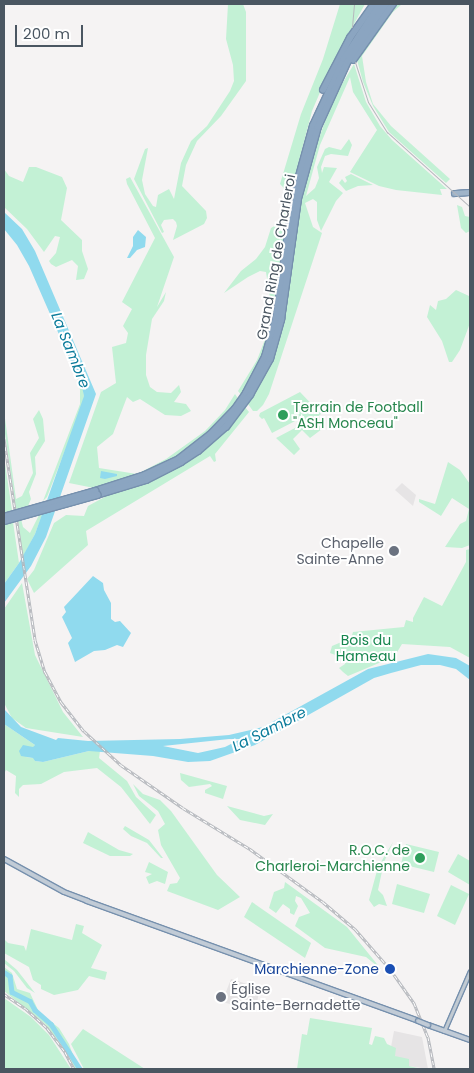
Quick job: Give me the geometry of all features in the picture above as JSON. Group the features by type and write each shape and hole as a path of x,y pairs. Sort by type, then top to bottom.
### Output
{"highway":[{"path":"313,126 322,92 368,4"},
{"path":"350,38 374,4"},
{"name":"Grand Ring de Charleroi","path":"4,521 96,493 145,475 179,459 210,435 235,409 246,393 265,357 276,319 293,198 313,126 344,59 380,4"},
{"name":"Grand Ring de Charleroi","path":"4,517 146,480 173,467 198,451 232,420 254,390 270,359 280,327 299,194 309,154 324,111 348,61 391,4"},
{"path":"454,194 470,193"}],"main road":[{"path":"4,859 73,896 470,1040"}],"street":[{"path":"444,1031 470,972"}],"shaded area":[{"path":"402,483 416,495 413,506 395,490"},
{"path":"231,979 260,988 257,1002 252,1001 248,1005 231,1000 230,1004 222,1002"},
{"path":"394,1031 422,1037 428,1069 408,1066 395,1056 391,1047"}],"green space":[{"path":"228,4 243,4 246,12 246,81 221,116 197,141 186,165 182,186 206,211 207,218 204,224 173,240 177,226 176,222 173,219 164,220 161,225 164,232 162,233 134,179 145,149 148,148 142,180 145,194 153,206 156,207 158,195 169,189 174,199 181,163 191,141 207,126 230,91 234,81 233,65 226,39"},
{"path":"340,4 365,4 333,62 312,111 290,196 275,315 263,356 242,396 238,391 257,360 269,329 272,312 266,272 260,271 248,277 224,293 241,271 256,259 265,247 271,228 280,223 284,192 280,184 301,114 323,59"},
{"path":"397,4 402,4 393,12 362,56 366,82 373,104 391,126 450,179 446,183 389,132 373,106 363,82 357,60"},
{"path":"354,64 366,102 380,126 392,140 447,189 440,189 442,195 396,190 379,186 350,172 377,130 353,92 350,77 320,145 306,196 315,188 319,178 317,167 325,149 329,147 341,150 349,139 352,145 348,156 331,154 325,156 321,167 322,173 324,167 337,168 329,182 343,193 336,201 321,231 317,220 317,202 313,199 305,203 313,227 322,233 269,394 263,405 257,411 253,411 248,404 269,367 281,332 301,198 313,155 333,99"},
{"path":"29,167 36,167 62,177 67,188 61,220 82,240 82,251 88,269 84,279 76,280 78,266 72,260 56,267 49,261 56,253 60,237 55,236 44,252 27,229 4,207 4,169 9,176 23,182"},
{"path":"351,174 373,185 358,186 346,191 339,183 342,179 345,183 347,181 345,177"},
{"path":"130,177 174,257 157,307 166,292 164,301 152,319 146,355 146,375 150,387 157,392 171,393 179,385 181,392 174,402 186,404 191,411 181,416 165,415 140,399 133,402 127,397 113,434 97,447 99,468 137,474 166,459 205,431 225,410 235,394 239,400 214,429 176,458 142,474 94,488 69,483 101,392 116,383 112,347 126,343 128,333 123,326 132,309 122,302 155,238 127,184 126,179"},
{"path":"457,205 462,207 465,216 470,217 470,231 466,233 461,228"},
{"path":"456,290 469,296 470,323 460,350 452,362 449,362 442,341 427,317 430,305 436,310 438,301 446,299"},
{"path":"76,372 83,387 83,404 47,497 43,501 80,404 80,390"},
{"path":"300,392 321,414 314,420 322,429 310,438 302,430 293,439 300,449 294,455 276,438 295,428 299,423 297,420 272,433 264,418 262,419 259,416 260,413"},
{"path":"245,407 249,412 215,454 216,461 214,462 210,456 86,531 88,545 34,593 27,579 34,570 54,523 66,515 84,516 88,506 112,493 149,481 177,468 205,450"},
{"path":"39,410 43,419 45,441 35,457 36,474 29,492 31,499 28,506 16,509 4,427 4,411 16,499 22,496 33,473 30,453 39,438 33,419"},
{"path":"4,457 12,510 5,513 4,507"},
{"path":"448,462 460,470 470,484 470,545 462,548 445,547 460,524 466,521 469,509 452,498 441,516 419,502 419,499 435,504"},
{"path":"39,515 42,515 35,534 23,557 18,520 21,519 23,527 30,533"},
{"path":"13,522 19,563 4,584 4,524"},
{"name":"Bois du Hameau","path":"470,549 470,658 450,647 402,644 391,658 348,676 339,668 345,664 346,659 330,653 332,646 351,638 353,632 404,627 406,620 413,622 413,618 424,597 442,606 466,562 466,550"},
{"path":"22,583 35,655 63,712 83,737 26,728 12,718 4,703 4,609"},
{"path":"4,724 35,745 26,757 34,758 35,761 43,762 89,751 100,751 99,758 127,781 136,797 156,815 150,824 121,787 97,768 64,772 41,784 23,785 19,789 19,797 15,793 16,776 6,770 4,774"},
{"path":"180,773 227,786 223,799 205,793 205,790 212,786 210,784 189,787 181,780"},
{"path":"133,784 143,794 160,800 171,811 217,875 240,897 218,910 167,891 170,884 177,883 180,878 161,845 158,830 165,824 158,811 139,796"},
{"path":"227,806 264,816 273,814 265,825 240,820"},
{"path":"125,826 149,840 163,858 147,843 131,836 123,829"},
{"path":"88,832 119,850 133,854 130,856 110,856 83,843"},
{"path":"393,842 384,862 378,890 383,895 387,906 379,904 374,907 369,900 378,867"},
{"name":"R.O.C. de Charleroi-Marchienne","path":"406,844 439,852 434,872 401,864"},
{"name":"R.O.C. de Charleroi-Marchienne","path":"458,854 470,861 470,885 448,872"},
{"path":"149,862 168,872 165,884 157,881 149,884 146,877 152,874 145,872"},
{"path":"285,882 347,927 381,969 366,957 325,948 295,926 299,917 310,913 301,898 296,896 295,901 298,906 294,915 283,904 276,913 269,908 274,892 284,888"},
{"name":"R.O.C. de Charleroi-Marchienne","path":"397,884 430,894 424,913 392,904"},
{"path":"451,885 469,894 455,925 437,916"},
{"path":"252,902 311,943 305,958 244,917"},
{"path":"76,924 84,926 82,933 102,945 91,968 107,972 105,980 89,976 78,990 54,995 41,989 41,985 33,980 29,967 4,953 4,939 8,943 24,946 26,951 31,929 72,940"},
{"path":"4,959 17,970 35,993 27,988 14,971 4,963"},
{"path":"4,967 12,973 17,989 30,993 39,1012 59,1028 69,1044 78,1069 75,1069 67,1052 45,1024 4,991"},
{"path":"4,998 31,1017 49,1035 71,1069 4,1069"},
{"path":"310,1018 372,1028 369,1044 372,1045 375,1036 384,1038 387,1044 396,1048 395,1056 409,1059 409,1066 422,1069 297,1069 302,1034 307,1035"},
{"path":"83,1029 145,1069 84,1069 71,1044"}],"water":[{"name":"La Sambre","path":"4,212 22,229 35,251 96,394 46,537 31,566 4,603 4,584 19,563 35,534 84,396 82,387 29,266 17,245 4,229"},
{"path":"138,230 146,237 145,247 137,250 130,258 127,258 133,246 133,237"},
{"path":"101,471 117,474 117,476 105,479 100,478"},
{"path":"93,576 103,583 104,590 111,603 111,619 115,622 120,621 131,633 123,647 117,645 105,650 94,651 75,662 68,643 72,638 62,617 66,612 64,607"},
{"path":"428,654 456,658 470,666 470,680 456,669 440,665 421,665 374,678 255,745 210,761 188,762 153,756 89,751 43,762 35,761 33,758 21,756 19,751 23,745 33,747 35,745 4,724 4,709 21,727 56,740 58,738 88,741 180,739 229,735 263,727 368,669","holes":["241,739 225,747 198,753 163,746"]}],"waterway":[{"path":"4,972 10,976 12,992 30,1001 35,1010 51,1024 80,1069"}],"tram line":[{"path":"352,27 354,4"},
{"path":"355,62 368,102 387,132 470,207"}],"railway":[{"path":"4,439 35,640 45,672 61,702 84,731 121,765 183,808 250,849 323,902 355,929 390,969 414,1003 428,1037 434,1069"},
{"path":"4,994 25,1008 47,1028 65,1052 74,1069"}],"place":[{"name":"Terrain de Football \"ASH Monceau\"","path":"283,415"},
{"name":"Chapelle Sainte-Anne","path":"394,551"},
{"name":"R.O.C. de Charleroi-Marchienne","path":"420,858"},
{"name":"Marchienne-Zone","path":"390,969"},
{"name":"Église Sainte-Bernadette","path":"221,997"}]}
